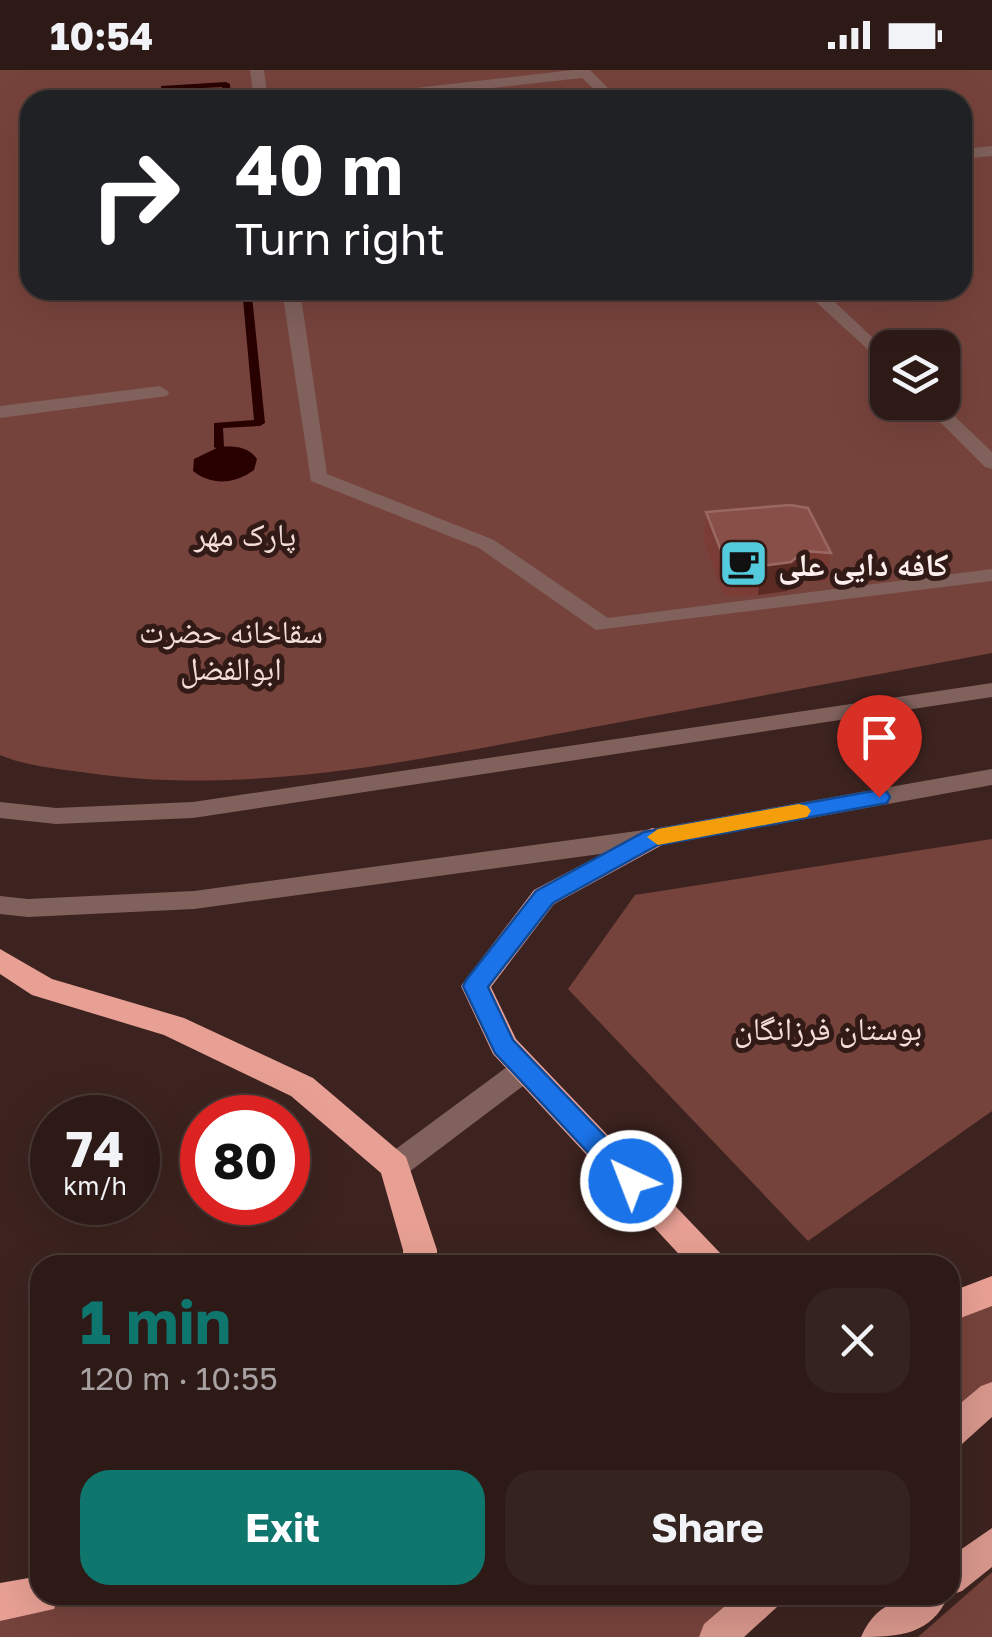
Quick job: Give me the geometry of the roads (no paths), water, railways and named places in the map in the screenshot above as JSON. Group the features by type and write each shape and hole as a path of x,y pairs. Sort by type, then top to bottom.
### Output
{"highway":[{"path":"652,838 544,897 476,986 504,1046 701,1255"},
{"path":"0,960 42,987 173,1026 302,1087 395,1166 420,1255"},
{"path":"960,1304 992,1291"},
{"path":"0,1602 30,1596"}],"main road":[{"path":"960,1425 992,1397"},
{"path":"960,1571 992,1544"},
{"path":"717,1637 754,1605"},
{"path":"879,1637 918,1605"}],"street":[{"path":"427,90 583,71 603,90"},
{"path":"292,300 318,476 348,493 406,509 474,538 604,624 992,575"},
{"path":"822,300 870,346"},
{"path":"0,412 160,392"},
{"path":"948,420 992,463"},
{"path":"0,810 56,816 192,810 992,690"},
{"path":"0,905 28,908 194,900 652,838 992,777"},
{"path":"395,1166 525,1069"}],"waterway":[{"path":"164,90 226,84 226,90"},
{"path":"219,447 218,425 260,423 247,300"}],"place":[{"name":"کافه دایی علی","path":"743,564"}],"park label":[{"name":"پارک مهر","path":"245,534"},
{"name":"سقاخانه حضرت ابوالفضل","path":"231,650"},
{"name":"بوستان فرزانگان","path":"828,1028"}]}
